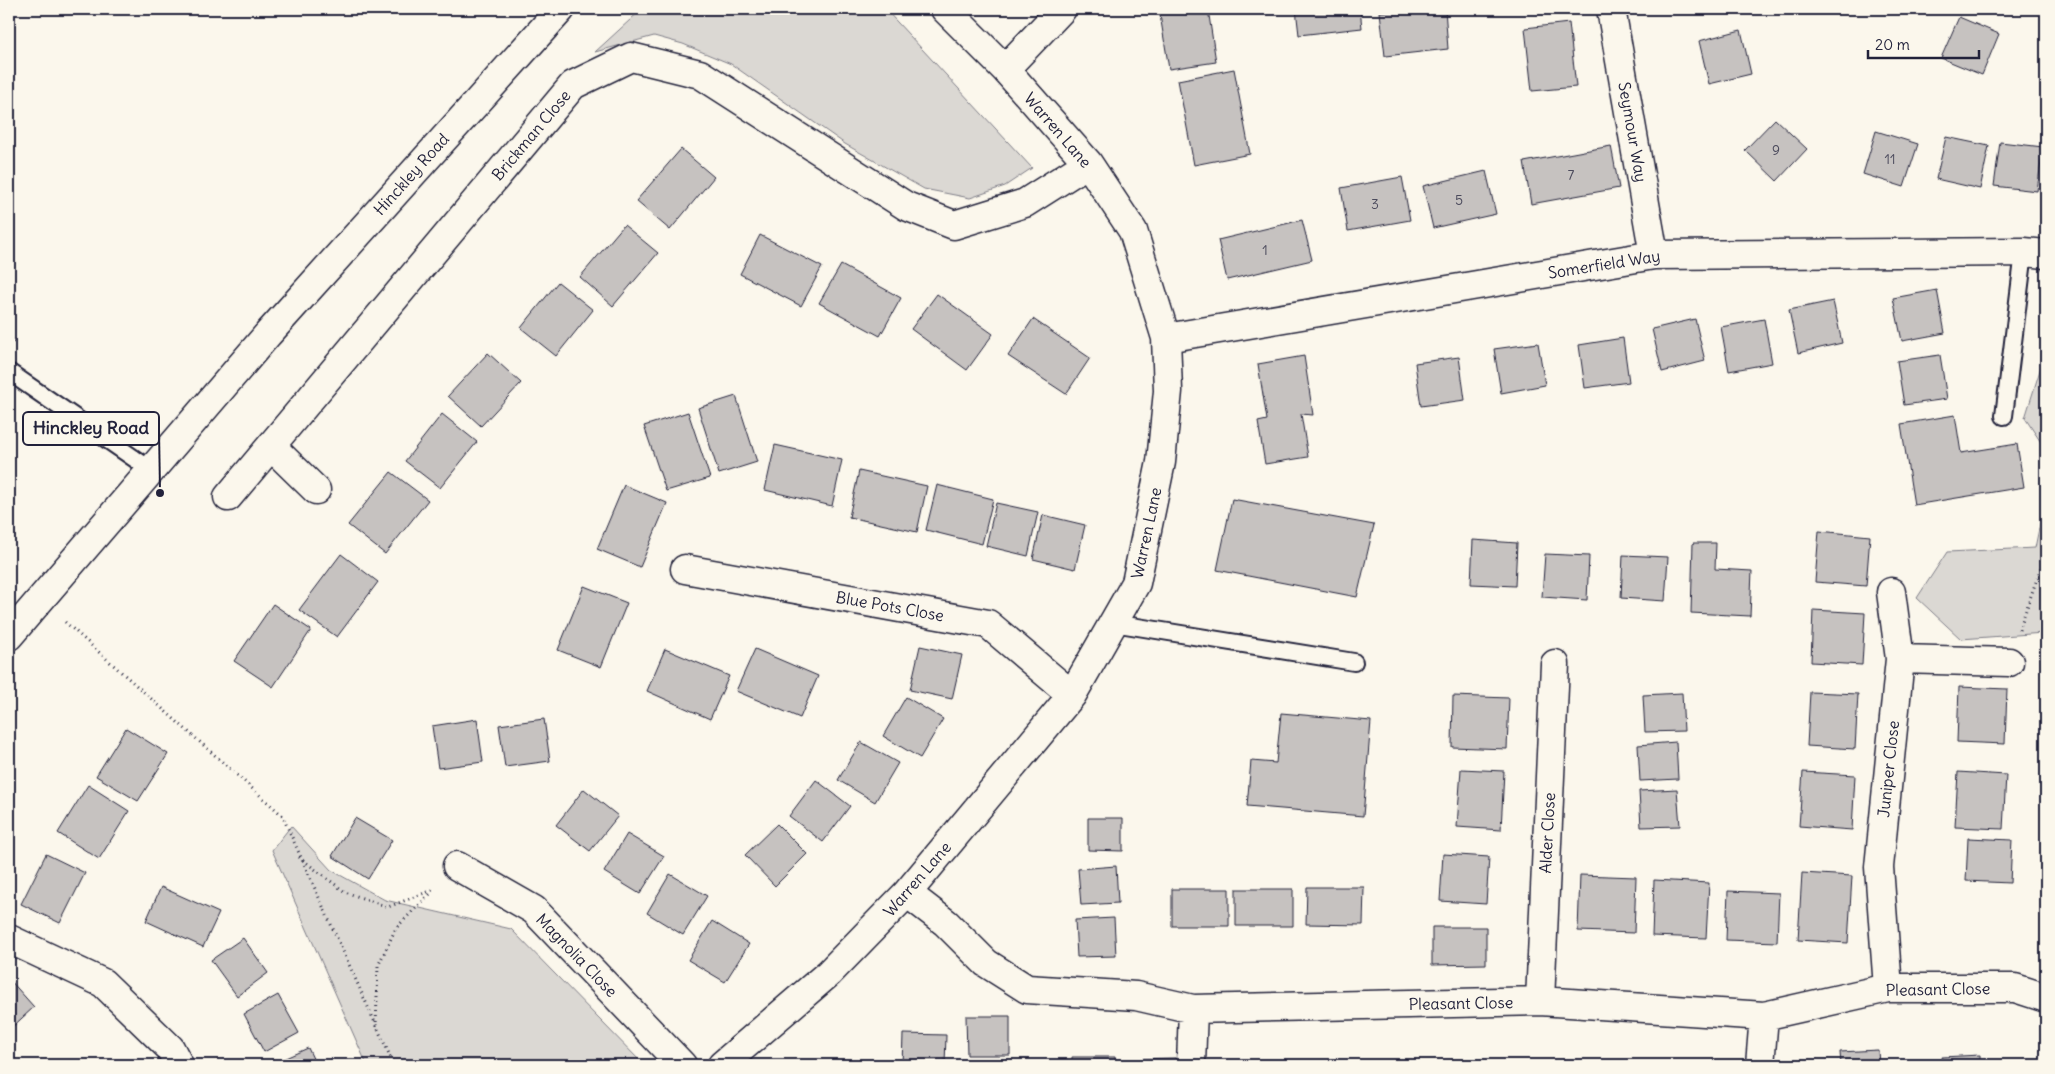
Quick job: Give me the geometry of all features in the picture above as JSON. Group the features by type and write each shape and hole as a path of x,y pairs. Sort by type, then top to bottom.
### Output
{"street":[{"name":"Hinckley Road","path":"9,636 268,334 561,9"},
{"name":"Warren Lane","path":"722,1065 829,973 907,893 1072,695 1136,583 1161,462 1168,391 1166,338 1133,231 1088,164 1005,69 945,9"},
{"path":"1005,69 1062,9"},
{"name":"Seymour Way","path":"1612,9 1654,254"},
{"name":"Brickman Close","path":"228,497 573,85 631,57 700,74 906,206 954,225 1025,203 1088,164"},
{"name":"Somerfield Way","path":"1166,338 1654,254 2035,253"},
{"path":"271,446 316,490"},
{"name":"Blue Pots Close","path":"685,569 988,624 1072,695"},
{"name":"Juniper Close","path":"1888,988 1879,867 1900,659 1891,592"},
{"path":"1900,659 2009,662"},
{"name":"Alder Close","path":"1540,1001 1555,664"},
{"name":"Magnolia Close","path":"456,866 534,910 682,1065"},
{"name":"Pleasant Close","path":"907,893 946,923 986,963 1027,989 1136,996 1193,1009 1540,1001 1764,1016 1888,988 2015,988 2046,998"},
{"path":"9,939 103,983 170,1048 178,1065"},
{"path":"1191,1065 1193,1009"},
{"path":"1760,1065 1764,1016"}],"lane":[{"path":"2004,416 2035,253"},
{"path":"9,372 151,470"},
{"path":"1113,623 1354,662"}],"path":[{"path":"2009,662 2046,553"},
{"path":"40,600 282,815 298,856 394,1065"},
{"path":"298,856 346,892 388,907 433,890"},
{"path":"376,1027 378,966 396,928 456,866"}],"shaded area":[{"path":"642,9 885,9 1032,168 1005,186 970,198 924,189 845,144 731,64 683,44 654,36 595,52"},
{"path":"2046,351 2046,450 2025,418"},
{"path":"2046,494 2046,630 2044,633 1961,639 1917,598 1947,552 2035,548"},
{"path":"291,826 331,870 385,900 511,929 644,1065 367,1065 272,850"}],"building":[{"path":"1159,9 1208,9 1216,62 1169,69"},
{"path":"1296,9 1360,9 1362,28 1299,35"},
{"path":"1445,9 1448,49 1385,56 1380,12"},
{"path":"1959,17 1999,34 1982,75 1941,58"},
{"path":"1569,23 1576,87 1532,91 1525,28"},
{"path":"1741,30 1751,74 1709,84 1699,41"},
{"path":"1234,69 1250,154 1194,165 1178,80"},
{"path":"1775,119 1807,149 1777,181 1745,150"},
{"path":"1876,131 1918,144 1904,187 1863,174"},
{"path":"1946,137 1989,146 1980,189 1936,179"},
{"path":"2000,142 2043,147 2037,191 1994,186"},
{"path":"1611,146 1619,188 1531,204 1524,162"},
{"path":"681,149 714,177 670,230 636,201"},
{"path":"1486,171 1496,214 1433,228 1423,186"},
{"path":"1402,177 1410,220 1348,231 1341,188"},
{"path":"1302,220 1312,260 1227,280 1218,240"},
{"path":"624,225 658,253 613,306 580,277"},
{"path":"760,235 822,267 801,306 740,274"},
{"path":"841,265 901,298 880,336 819,303"},
{"path":"558,282 593,310 556,356 521,328"},
{"path":"1937,290 1945,333 1902,341 1893,298"},
{"path":"937,294 993,334 967,370 911,329"},
{"path":"1833,301 1842,343 1798,353 1789,310"},
{"path":"1033,319 1090,358 1066,394 1008,356"},
{"path":"1695,319 1705,361 1662,372 1652,329"},
{"path":"1764,319 1772,363 1729,371 1721,327"},
{"path":"1623,338 1629,382 1585,388 1579,345"},
{"path":"1538,343 1545,385 1501,393 1494,349"},
{"path":"488,353 521,383 481,426 448,396"},
{"path":"1940,355 1947,399 1904,405 1897,361"},
{"path":"1304,356 1313,415 1301,414 1308,457 1265,464 1258,422 1267,420 1258,364"},
{"path":"1459,357 1465,400 1421,406 1415,363"},
{"path":"736,396 757,462 719,474 698,408"},
{"path":"688,412 710,478 666,491 644,426"},
{"path":"442,414 477,442 440,488 405,461"},
{"path":"1955,415 1961,453 2017,444 2024,487 1914,505 1901,424"},
{"path":"775,445 842,460 832,506 765,490"},
{"path":"859,471 927,486 917,532 849,517"},
{"path":"391,472 428,500 385,554 348,525"},
{"path":"624,485 667,503 640,567 597,549"},
{"path":"937,485 993,499 982,544 926,530"},
{"path":"1232,499 1374,525 1357,597 1217,570"},
{"path":"996,503 1038,512 1028,556 986,546"},
{"path":"1043,515 1085,525 1075,569 1033,559"},
{"path":"1819,531 1870,536 1866,586 1815,582"},
{"path":"1473,540 1517,543 1515,586 1471,584"},
{"path":"1693,543 1716,543 1715,569 1752,571 1750,616 1691,613"},
{"path":"341,554 378,582 337,637 299,610"},
{"path":"1545,554 1589,556 1587,600 1542,597"},
{"path":"1623,555 1668,557 1665,601 1621,598"},
{"path":"584,586 627,603 601,667 558,650"},
{"path":"273,604 311,630 273,687 234,661"},
{"path":"1813,610 1865,613 1862,665 1811,662"},
{"path":"920,646 962,655 952,699 910,690"},
{"path":"665,649 729,676 710,719 647,691"},
{"path":"755,649 818,676 800,718 736,691"},
{"path":"1959,687 2007,689 2005,744 1957,742"},
{"path":"1810,692 1858,694 1855,749 1807,746"},
{"path":"1682,693 1684,731 1645,732 1643,695"},
{"path":"1453,696 1509,698 1507,749 1452,747"},
{"path":"906,697 943,719 920,758 883,736"},
{"path":"1281,713 1371,721 1363,816 1247,806 1251,761 1276,763"},
{"path":"477,719 483,762 438,768 432,726"},
{"path":"544,719 550,761 505,767 499,725"},
{"path":"126,728 168,754 138,801 96,776"},
{"path":"861,742 898,763 875,802 838,780"},
{"path":"1676,742 1678,779 1640,781 1638,745"},
{"path":"1461,769 1504,771 1501,830 1457,827"},
{"path":"1803,772 1855,775 1852,830 1799,826"},
{"path":"1958,772 2006,775 2003,829 1955,827"},
{"path":"816,780 850,806 823,842 789,816"},
{"path":"88,785 129,811 99,859 58,833"},
{"path":"584,789 618,816 590,851 556,825"},
{"path":"1677,789 1680,826 1641,827 1639,791"},
{"path":"355,818 392,840 368,879 332,856"},
{"path":"1088,818 1123,818 1123,851 1088,850"},
{"path":"777,824 807,854 775,886 745,855"},
{"path":"627,834 664,856 640,894 604,872"},
{"path":"1968,838 2012,840 2010,883 1966,881"},
{"path":"46,854 85,873 60,923 21,904"},
{"path":"1443,854 1489,857 1486,904 1440,901"},
{"path":"1116,866 1118,903 1081,905 1078,869"},
{"path":"1802,873 1852,876 1848,943 1798,940"},
{"path":"670,874 707,896 683,935 647,913"},
{"path":"1580,875 1636,877 1634,933 1578,931"},
{"path":"1654,880 1709,883 1706,938 1652,936"},
{"path":"161,887 219,913 203,947 146,921"},
{"path":"1307,887 1364,887 1363,925 1306,924"},
{"path":"1172,889 1229,889 1229,926 1172,926"},
{"path":"1236,889 1293,889 1293,926 1236,926"},
{"path":"1728,891 1779,893 1777,942 1726,940"},
{"path":"1114,918 1116,956 1077,957 1075,920"},
{"path":"712,921 749,944 725,982 688,960"},
{"path":"1432,927 1486,927 1486,964 1432,965"},
{"path":"243,938 268,973 237,996 211,960"},
{"path":"9,979 34,1007 9,1030"},
{"path":"278,995 299,1033 264,1052 244,1014"},
{"path":"966,1016 1010,1016 1010,1055 967,1055"},
{"path":"903,1034 946,1035 945,1065 902,1065"},
{"path":"308,1048 316,1065 272,1064"},
{"path":"1878,1050 1879,1065 1841,1065 1840,1052"},
{"path":"1980,1055 1980,1065 1943,1065 1942,1057"},
{"path":"1072,1057 1115,1057 1115,1065 1072,1065"},
{"path":"1175,1058 1175,1065 1132,1065 1132,1059"}],"place":[{"name":"Hinckley Road","path":"160,493"}]}
